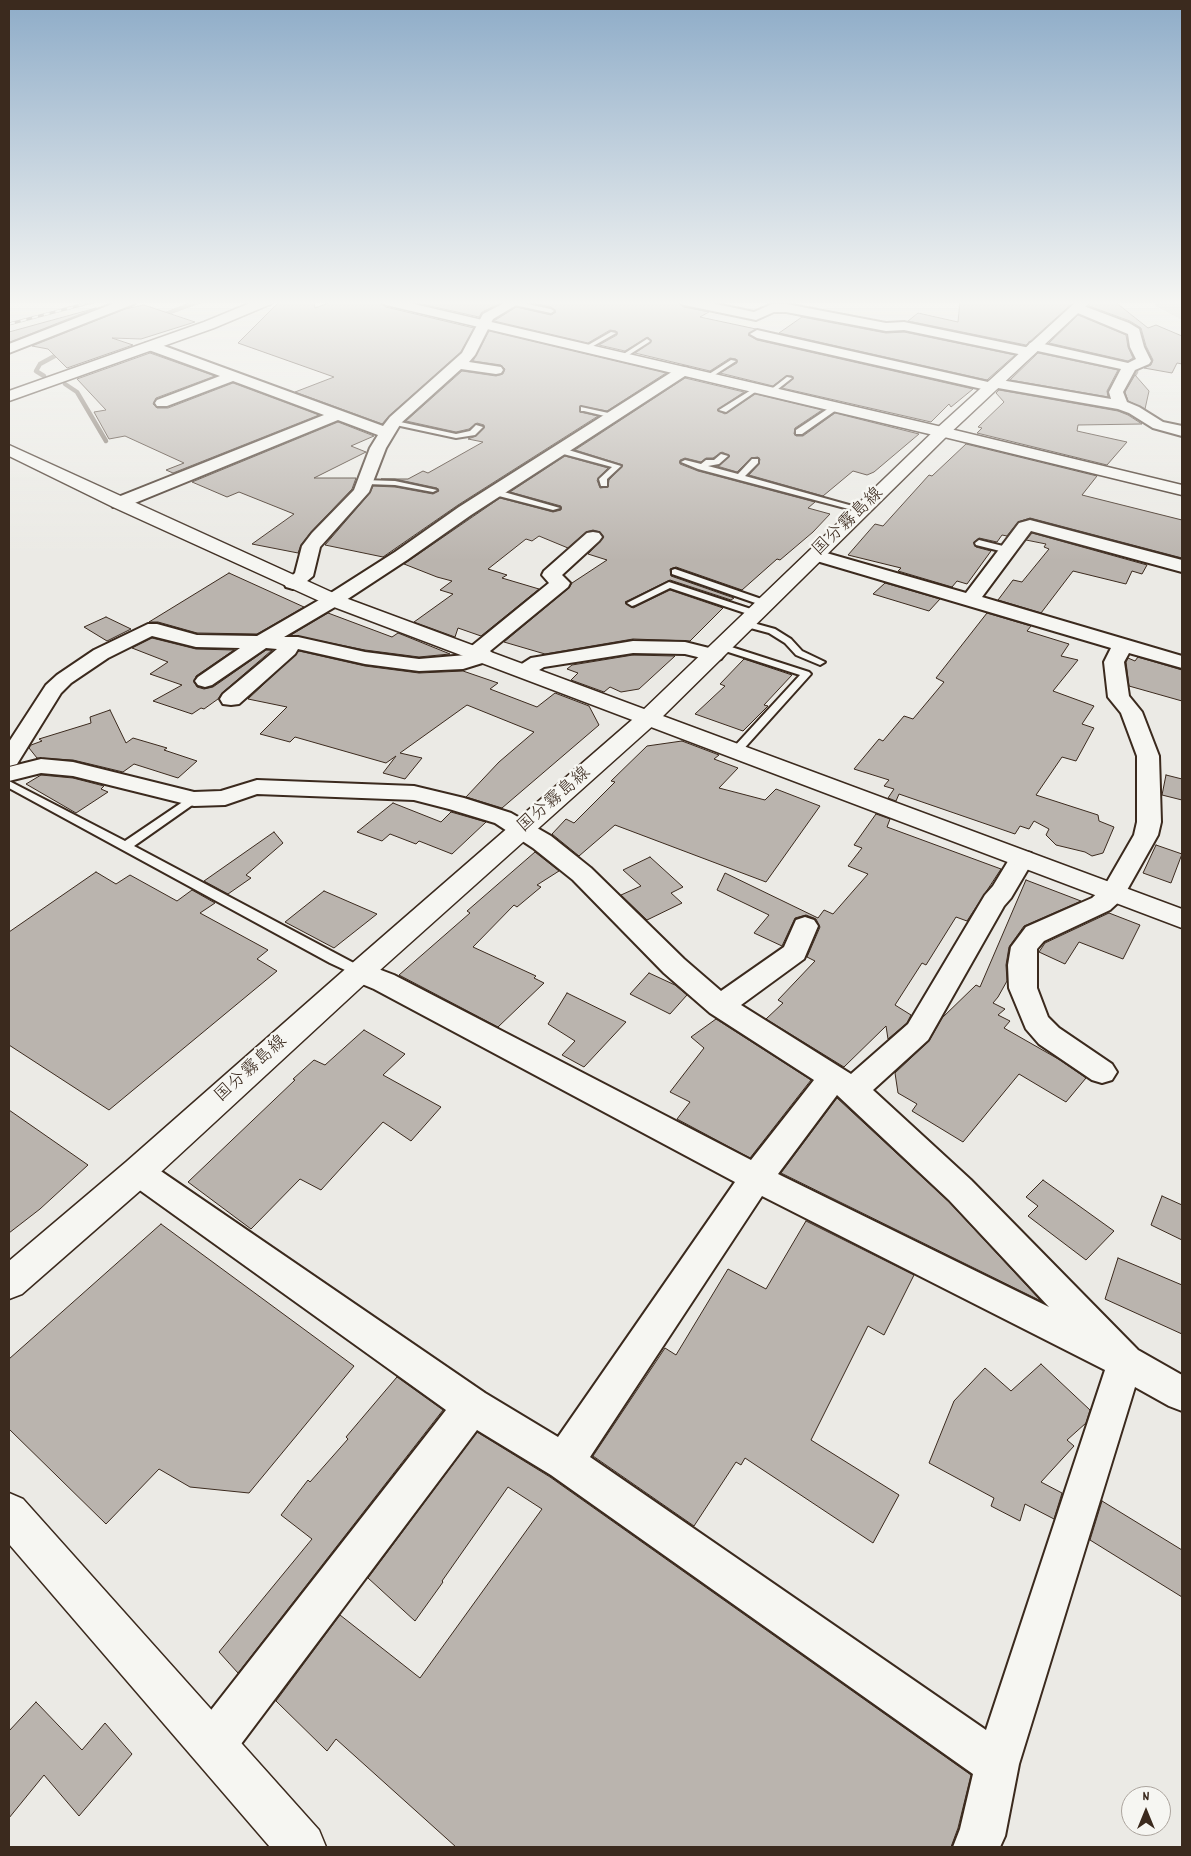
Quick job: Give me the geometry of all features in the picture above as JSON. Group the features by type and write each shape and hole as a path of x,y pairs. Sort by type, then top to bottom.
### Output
{"main road":[{"path":"9,396 33,388"},
{"path":"753,388 1182,490"},
{"name":"国分霧島線","path":"9,1283 138,1172 360,972 648,718 757,614 985,388"},
{"path":"9,450 119,503 333,600 1182,919"},
{"path":"9,1512 302,1847"}],"street":[{"path":"162,403 203,388"},
{"path":"265,388 338,415 390,427"},
{"path":"293,583 304,576 311,546 361,492 378,448 390,427 402,412 430,388"},
{"path":"205,681 263,641 333,600 494,492 658,388"},
{"path":"964,388 980,392 1127,407"},
{"path":"1119,388 1116,392 1127,407 1158,425 1182,431"},
{"path":"119,503 338,415"},
{"path":"970,600 1025,528 1030,525 1182,566"},
{"path":"9,759 53,689 64,679 101,654 148,630 169,633 196,641 290,642 365,658 419,665 463,663 480,654 561,583 551,575 593,537"},
{"path":"816,555 1182,662"},
{"path":"231,699 288,650 290,642"},
{"path":"1102,1072 1049,1036 1036,1022 1023,988 1022,965 1024,947 1035,934 1101,904 1112,893 1146,835 1149,822 1148,756 1131,712 1119,697 1114,662 1123,645"},
{"path":"524,671 538,662 633,647 718,651"},
{"path":"9,774 41,766 73,769 194,799 224,798 257,787 414,793 456,803 503,818 542,842 582,874 674,966 720,1006 843,1084 960,1190 1125,1362"},
{"path":"564,1462 756,1178 843,1084 868,1075 918,1032 994,901 1002,892 1022,859"},
{"path":"720,1006 795,952 805,926"},
{"path":"360,972 384,982 756,1178 1125,1362 1182,1394"},
{"path":"138,1172 472,1406 564,1462 997,1764"},
{"path":"976,1847 982,1836 997,1764 1125,1362"},
{"path":"213,1744 472,1406"}],"lane":[{"path":"723,410 768,388"},
{"path":"799,432 835,408"},
{"path":"584,409 614,416"},
{"path":"390,427 456,436 472,433 479,427"},
{"path":"559,450 617,466 603,479 604,484"},
{"path":"701,467 709,462 716,462 724,456"},
{"path":"739,477 755,460"},
{"path":"685,462 863,510"},
{"path":"366,482 395,483 434,490"},
{"path":"494,492 556,508"},
{"path":"979,543 1008,550"},
{"path":"675,572 757,614 772,631 788,641 798,653 820,662"},
{"path":"632,603 668,586 757,614"},
{"path":"718,651 806,674 736,751"},
{"path":"9,784 360,972"},
{"path":"126,846 194,799"}],"building":[{"path":"85,388 184,388 156,398 153,404 157,408 168,408 221,388 245,388 319,415 173,473 166,470 184,463 125,436 109,439 94,412 106,410"},
{"path":"306,388 421,388 382,424 295,392"},
{"path":"443,388 643,388 607,411 580,406 580,412 598,416 458,505 383,557 325,545 370,493 373,486 395,487 433,494 439,491 437,488 395,479 408,479 423,471 428,473 483,442 468,439 476,436 484,428 484,425 477,423 469,429 456,432 406,421"},
{"path":"670,388 726,388 744,392 717,410 725,414 755,394 822,410 795,428 794,434 796,436 803,436 835,413 919,434 874,472 867,475 853,471 823,496 749,475 759,464 760,459 758,457 751,458 737,472 717,466 730,456 722,452 713,458 706,458 701,462 685,458 680,460 680,464 698,471 815,502 808,508 830,514 813,532 780,560 777,559 742,590 676,567 670,569 671,576 734,598 731,600 670,580 625,602 633,608 670,590 723,608 690,641 633,639 545,654 504,642 569,588 572,583 607,560 588,554 604,537 600,532 593,530 586,532 568,548 539,536 532,541 526,539 488,569 507,575 502,578 539,589 481,636 458,628 455,637 414,622 453,594 440,590 452,581 404,564 500,498 553,512 561,510 561,506 510,492 565,456 608,468 597,480 600,488 608,487 609,480 623,465 575,450"},
{"path":"782,388 973,389 951,407 949,404 931,422"},
{"path":"1054,388 1109,388 1108,397"},
{"path":"1128,388 1146,388 1149,391 1145,409 1128,401 1125,392"},
{"path":"999,390 1118,411 1142,424 1078,425 1077,431 1127,442 1107,465 977,433 982,428 978,427 1004,402 996,393"},
{"path":"338,422 374,436 351,446 366,452 314,478 356,478 352,489 311,532 301,545 298,553 252,544 294,514 239,492 227,497 192,482"},
{"path":"966,444 1097,476 1082,495 1182,520 1182,558 1030,518 1018,522 1007,536 1002,535 997,542 979,538 974,542 976,547 991,551 967,584 957,581 952,587 898,571 901,568 848,555 875,524 883,526 929,475 932,476"},
{"path":"1032,533 1147,565 1142,574 1132,571 1126,584 1073,571 1041,613 998,600 1013,580 1022,582 1049,549 1044,547 1046,544 1026,540"},
{"path":"229,573 304,607 257,634 197,633 158,622 149,622"},
{"path":"885,583 940,599 929,611 873,594"},
{"path":"328,613 392,637 398,633 450,654 419,657 365,650 291,635"},
{"path":"987,613 1031,626 1027,631 1069,644 1061,656 1078,660 1053,691 1094,706 1082,724 1094,728 1076,761 1062,757 1036,795 1098,815 1099,821 1114,827 1103,853 1092,856 1085,852 1056,845 1046,835 1049,829 1034,821 1029,829 1020,826 1015,834 899,794 896,801 888,798 894,789 884,786 889,780 854,769 879,739 883,741 904,716 913,719 944,682 936,678"},
{"path":"106,617 131,629 107,641 84,627"},
{"path":"152,638 196,649 234,650 196,676 194,682 197,687 204,689 213,687 266,650 272,650 222,693 218,699 204,709 201,708 192,714 153,701 182,685 150,674 168,662 132,648"},
{"path":"299,651 365,666 419,673 463,671 498,683 490,689 537,707 555,693 589,706 599,725 502,808 466,797 499,762 534,732 467,705 400,753 422,758 405,779 383,773 396,756 386,763 295,737 290,742 260,734 287,707 248,699"},
{"path":"633,655 675,656 639,689 621,692 610,687 604,692 571,680 578,673 567,669 572,665"},
{"path":"1138,657 1182,670 1182,701 1129,686 1126,662 1128,658 1135,661"},
{"path":"744,659 792,675 764,705 768,706 743,731 695,714 725,686 720,684"},
{"path":"110,710 126,743 133,738 167,748 164,750 197,761 178,778 134,764 123,772 73,760 37,758 29,748 31,745 42,741 39,739 91,723 90,717"},
{"path":"682,741 719,755 714,759 738,768 719,788 765,800 776,789 820,806 766,882 615,825 579,856 552,834 566,819 574,823 615,782 611,781 647,746"},
{"path":"41,775 73,778 104,786 101,789 108,792 76,813 26,784"},
{"path":"1166,775 1182,779 1182,800 1162,795"},
{"path":"393,803 441,822 451,812 486,822 452,854 419,841 416,844 390,834 382,841 357,832"},
{"path":"876,814 890,819 887,827 1001,869 967,921 956,917 926,965 922,963 895,1005 911,1015 907,1023 888,1039 886,1026 844,1067 766,1019 783,1003 778,1000 815,961 807,957 820,927 816,919 806,915 795,918 782,946 754,933 769,915 717,890 725,873 818,918 824,910 833,914 868,874 848,866 862,848 854,845"},
{"path":"274,832 283,843 246,875 251,878 228,894 204,881"},
{"path":"1156,845 1182,854 1171,883 1143,873"},
{"path":"535,852 559,871 537,885 541,887 517,907 514,905 473,947 536,976 534,978 544,983 498,1027 399,975 470,913 467,911"},
{"path":"650,857 683,887 671,893 682,903 647,920 621,895 641,886 623,870"},
{"path":"96,872 116,884 130,875 177,901 192,890 215,903 200,913 268,950 257,959 277,971 109,1110 9,1045 9,932"},
{"path":"1026,880 1081,901 1024,926 1009,947 1006,965 1007,981 993,1003 1005,1009 998,1015 1010,1021 1004,1028 1060,1060 1086,1078 1066,1102 1019,1074 963,1142 912,1111 917,1104 898,1093 895,1073 929,1041 942,1018 976,985 980,987"},
{"path":"324,891 377,914 334,948 285,922"},
{"path":"1109,913 1140,925 1123,959 1079,942 1065,964 1039,952 1045,943"},
{"path":"649,973 675,985 687,995 670,1014 630,994"},
{"path":"567,993 626,1022 584,1067 562,1055 575,1041 548,1024"},
{"path":"716,1019 811,1080 750,1158 677,1119 690,1102 670,1092 704,1048 691,1037"},
{"path":"364,1030 405,1054 383,1075 441,1107 411,1141 383,1122 321,1190 300,1179 251,1229 188,1182 314,1060 325,1065"},
{"path":"837,1098 948,1201 1041,1301 781,1173"},
{"path":"9,1110 88,1165 40,1209 9,1233"},
{"path":"1043,1180 1114,1231 1086,1260 1028,1216 1038,1206 1026,1197"},
{"path":"1162,1196 1182,1205 1182,1240 1151,1225"},
{"path":"806,1221 914,1275 884,1335 868,1326 811,1440 899,1495 873,1543 745,1458 741,1465 736,1462 694,1526 593,1456 665,1348 676,1355 728,1269 766,1289"},
{"path":"161,1224 354,1366 249,1493 190,1487 159,1469 106,1524 9,1429 9,1359"},
{"path":"1118,1258 1182,1285 1182,1334 1105,1299"},
{"path":"1041,1364 1090,1410 1086,1423 1067,1440 1074,1446 1041,1482 1062,1493 1054,1519 1025,1504 1020,1521 991,1506 994,1498 929,1463 954,1401 985,1368 1011,1391"},
{"path":"397,1377 443,1410 238,1673 219,1652 312,1539 281,1515 308,1480 310,1482 348,1439 346,1437"},
{"path":"477,1432 550,1477 971,1775 958,1828 951,1847 456,1847 336,1739 327,1751 276,1701 340,1615 420,1678 542,1509 508,1487 415,1621 368,1578"},
{"path":"1102,1501 1182,1550 1182,1597 1090,1540"},
{"path":"36,1702 82,1750 105,1723 132,1754 79,1816 44,1775 9,1818 9,1731"}],"waterway":[{"path":"70,388 77,392 106,441"},
{"path":"1125,402 1123,393 1126,388"}]}
